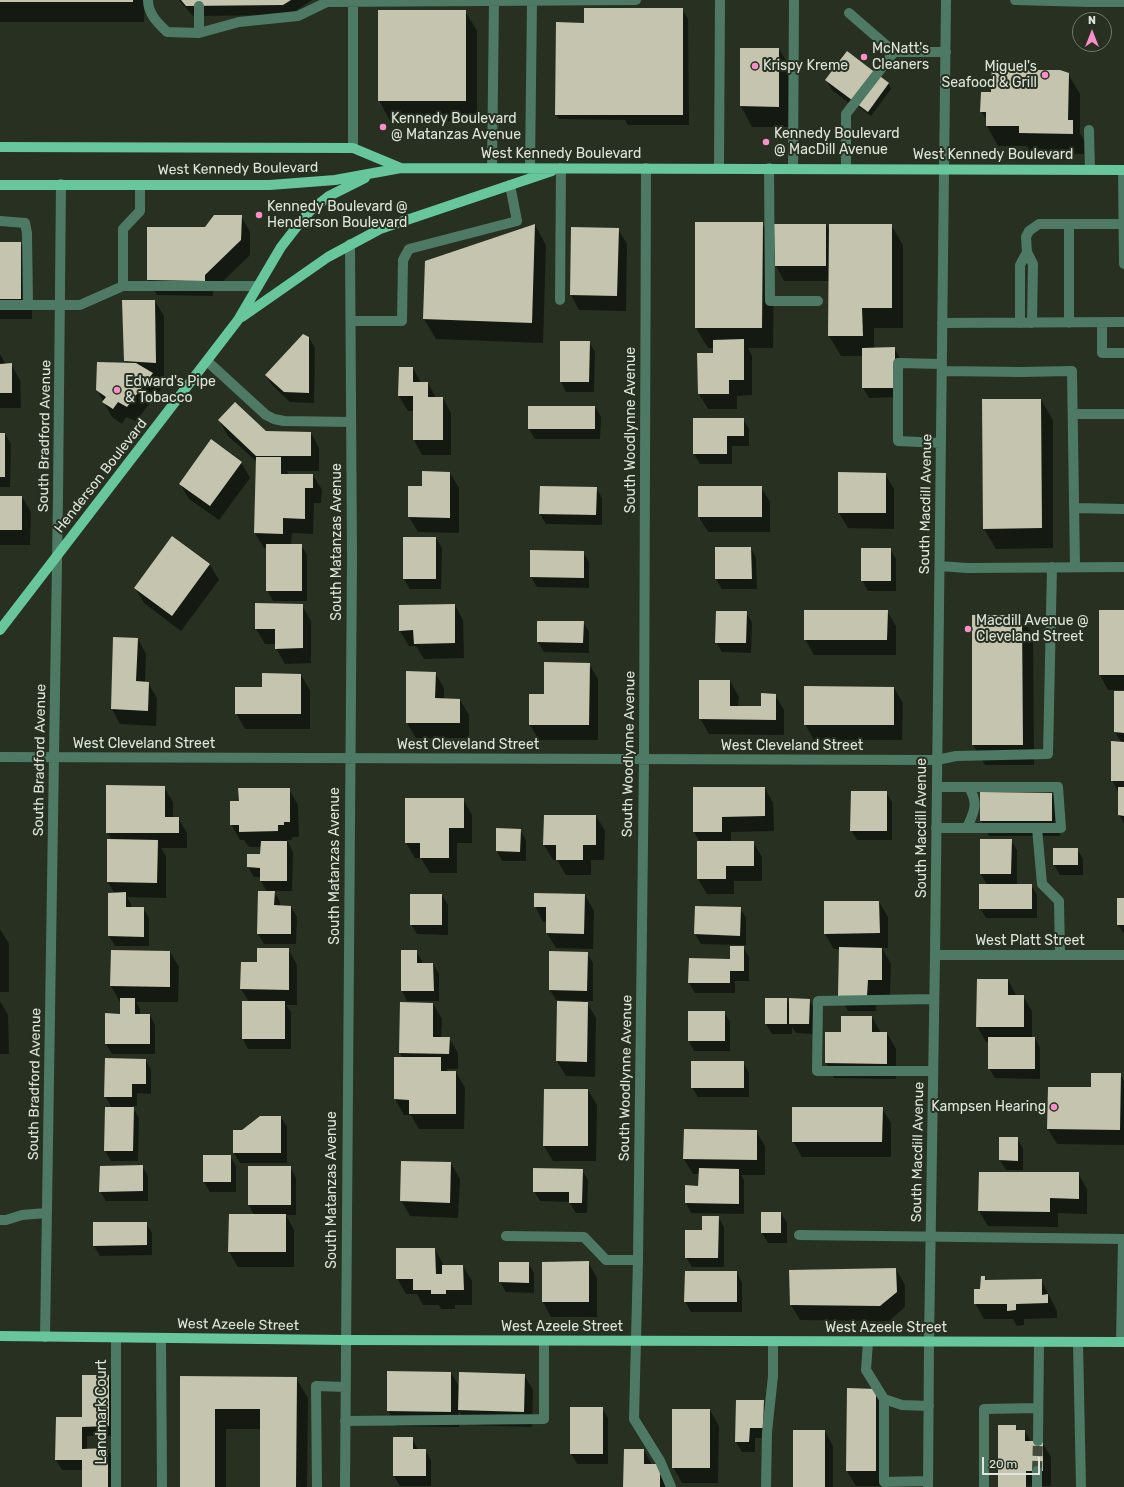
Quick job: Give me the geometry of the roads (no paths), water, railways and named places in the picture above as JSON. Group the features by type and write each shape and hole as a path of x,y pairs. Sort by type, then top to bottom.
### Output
{"main road":[{"name":"West Kennedy Boulevard","path":"0,147 353,148"},
{"path":"353,148 401,168"},
{"name":"West Kennedy Boulevard","path":"0,185 270,185 334,180 401,168 1123,170"},
{"name":"Henderson Boulevard","path":"0,630 238,320 281,247 311,210 329,196 361,180 401,168"},
{"name":"Henderson Boulevard","path":"238,320 328,257 350,244 380,230 561,168"},
{"name":"West Azeele Street","path":"0,1336 345,1340 1123,1342"}],"street":[{"path":"148,0 148,5 154,19 167,32 199,33 239,22 298,16 327,2 636,0"},
{"path":"492,168 494,0"},
{"path":"530,168 532,0"},
{"path":"719,168 720,0"},
{"path":"793,169 794,0"},
{"name":"South Macdill Avenue","path":"928,1484 946,0"},
{"path":"1015,0 1124,2"},
{"path":"353,1 353,148"},
{"path":"199,6 199,33"},
{"path":"849,13 894,52 946,52"},
{"path":"846,169 846,114 894,52"},
{"path":"1089,130 1090,170"},
{"path":"560,300 561,168"},
{"name":"South Woodlynne Avenue","path":"646,168 644,760 637,1341 634,1419 660,1461 671,1487"},
{"path":"769,168 770,301 818,301"},
{"path":"1123,170 1124,264"},
{"name":"South Bradford Avenue","path":"45,1337 61,184"},
{"path":"123,286 123,230 140,211 140,185"},
{"path":"350,321 402,321 403,260 409,249 517,221 510,185"},
{"path":"0,221 25,223 27,233 28,306"},
{"path":"1020,323 1020,265 1026,252 1026,237 1028,231 1039,224 1124,224"},
{"path":"1069,224 1069,322"},
{"name":"South Matanzas Avenue","path":"345,1487 352,557 350,244"},
{"path":"1026,252 1033,264 1032,323"},
{"path":"0,306 80,306 123,286 258,286"},
{"path":"1102,322 1102,353 1124,353"},
{"path":"942,323 1124,322"},
{"path":"207,361 266,415 274,419 284,421 351,422"},
{"path":"941,443 898,441 898,363 1021,372 1072,370 1075,567"},
{"path":"1073,414 1124,414"},
{"path":"1075,508 1124,509"},
{"path":"940,566 967,568 1124,567"},
{"name":"West Cleveland Street","path":"0,757 937,760 956,756 1048,754 1052,567"},
{"path":"967,828 976,807 974,796 969,787"},
{"path":"936,828 1061,828 1058,788 937,788"},
{"path":"1037,828 1042,884 1058,902 1060,955"},
{"name":"West Platt Street","path":"935,955 1124,955"},
{"path":"933,1072 817,1072 818,1001 934,999"},
{"path":"0,1220 6,1220 22,1215 46,1214"},
{"path":"799,1235 1124,1239 1123,1342"},
{"path":"506,1236 584,1237 606,1260 638,1260"},
{"name":"Landmark Court","path":"116,1338 116,1487"},
{"path":"161,1338 162,1487"},
{"path":"345,1421 544,1419 544,1341"},
{"path":"766,1487 767,1432 773,1376 773,1342"},
{"path":"868,1342 866,1370 884,1399 884,1482 928,1484"},
{"path":"1038,1441 1039,1342"},
{"path":"1078,1342 1081,1487"},
{"path":"317,1487 316,1386 345,1387"},
{"path":"884,1399 902,1405 929,1406"},
{"path":"984,1487 984,1409 1038,1408"},
{"path":"1037,1471 1037,1487"}],"tunnel":[{"path":"1037,1471 1038,1441"}],"place":[{"name":"McNatt's Cleaners","path":"864,57"},
{"name":"Krispy Kreme","path":"755,66"},
{"name":"Miguel's Seafood & Grill","path":"1045,75"},
{"name":"Kennedy Boulevard @ Matanzas Avenue","path":"383,127"},
{"name":"Kennedy Boulevard @ MacDill Avenue","path":"766,142"},
{"name":"Kennedy Boulevard @ Henderson Boulevard","path":"259,215"},
{"name":"Edward's Pipe & Tobacco","path":"117,390"},
{"name":"Macdill Avenue @ Cleveland Street","path":"968,629"},
{"name":"Kampsen Hearing","path":"1054,1107"}]}
